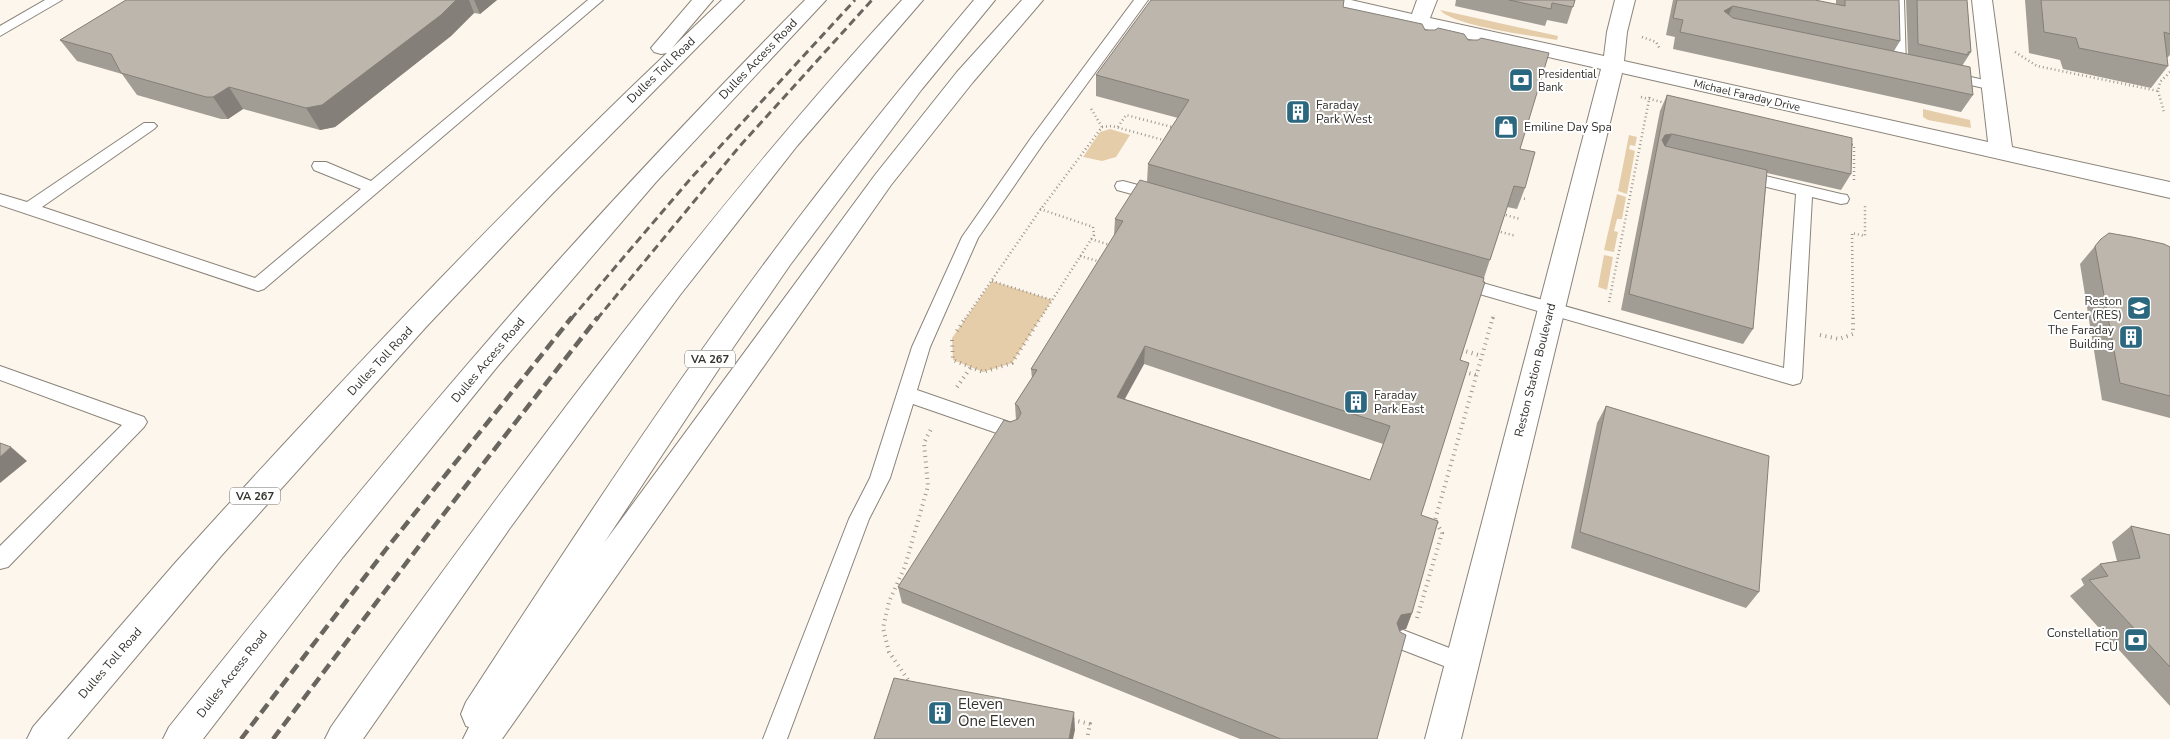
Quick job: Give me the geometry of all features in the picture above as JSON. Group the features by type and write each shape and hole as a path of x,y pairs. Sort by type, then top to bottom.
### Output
{"main road":[{"path":"473,261 703,0"},
{"name":"Dulles Toll Road","path":"45,739 232,521 473,261 591,139 734,0"},
{"name":"Dulles Access Road","path":"181,739 414,448 554,282 674,147 816,0"},
{"path":"343,739 516,494 652,313 772,162 839,82 913,0"},
{"name":"VA 267","path":"463,739 573,563 665,423 758,290 850,166 935,58 985,0"},
{"path":"481,739 884,180 965,77 1033,0"},
{"name":"Michael Faraday Drive","path":"1324,0 1426,29 1613,65 2170,190"},
{"path":"1426,29 1427,0"},
{"name":"Reston Station Boulevard","path":"1443,739 1550,308 1613,65 1617,32 1625,0"},
{"path":"1982,0 2001,153"}],"lane":[{"path":"0,32 55,0"},
{"path":"0,199 258,285 596,0"},
{"path":"1897,0 1894,65 1917,70"},
{"path":"775,739 859,519 880,478 921,348 970,237 1038,141 1148,1"},
{"path":"1934,73 1993,86"},
{"path":"28,209 149,126"},
{"path":"320,166 373,188"},
{"path":"1727,171 1841,199"},
{"path":"1122,186 1170,200"},
{"path":"1443,278 1793,378 1804,190"},
{"path":"0,373 137,422 0,560"},
{"path":"906,394 1011,430"},
{"path":"1409,632 1462,663"}],"path":[{"path":"1641,37 1656,42 1660,49"},
{"path":"2008,47 2037,66 2158,91"},
{"path":"2164,112 2158,91 2160,82 2170,72"},
{"path":"1609,305 1650,94"},
{"path":"1086,101 1102,127"},
{"path":"1118,128 1126,115 1178,128"},
{"path":"1040,209 1093,226 1094,235 1012,363 983,372 953,360 952,338 1040,209 1102,127 1112,126 1168,142"},
{"path":"1520,198 1526,199"},
{"path":"1502,214 1520,219"},
{"path":"1488,228 1516,236"},
{"path":"1091,239 1120,248"},
{"path":"1080,256 1108,264"},
{"path":"992,281 1052,300"},
{"path":"1409,632 1442,533 1436,520 1496,307"},
{"path":"1455,348 1482,356"},
{"path":"955,390 971,367"},
{"path":"1458,370 1476,375"},
{"path":"914,687 889,652 883,628 888,602 902,572 928,486 924,443 935,422"},
{"path":"902,572 912,572"},
{"path":"1072,720 1090,724 1088,739"}],"shaded area":[{"path":"1440,10 1558,36 1557,40 1495,30 1461,21 1448,16"},
{"path":"1923,109 1970,120 1971,128 1928,120 1923,117"},
{"path":"1110,129 1130,135 1116,157 1102,161 1083,157 1100,132"},
{"path":"1629,135 1637,137 1635,146 1630,145 1629,149 1635,151 1627,194 1618,191"},
{"path":"1617,194 1626,197 1622,219 1617,219 1614,231 1618,232 1614,252 1604,250"},
{"path":"1604,255 1613,257 1607,290 1598,287"},
{"path":"992,281 1052,300 1012,363 983,372 953,360 952,338"}],"building":[{"path":"126,0 456,0 441,15 322,105 306,108 229,87 213,97 206,97 121,73 111,54 60,40"},
{"path":"1151,0 1344,0 1343,7 1422,24 1425,30 1435,30 1438,28 1464,34 1468,40 1478,40 1481,38 1549,53 1520,149 1535,152 1525,188 1514,186 1490,260 1148,164 1189,100 1096,75"},
{"path":"1509,0 1575,0 1573,7 1552,3 1551,9"},
{"path":"1677,0 1815,0 1845,6 1845,0 1899,0 1900,41 1733,6 1724,11 1733,18 1970,67 1973,95 1680,32 1683,20 1673,18"},
{"path":"1917,0 1967,0 1971,52 1968,52 1968,55 1918,44"},
{"path":"2041,0 2170,0 2170,34 2164,32 2168,66 2079,48 2076,38 2044,32"},
{"path":"1667,95 1852,138 1851,174 1672,134 1665,135 1662,140 1665,146 1767,170 1753,329 1629,294"},
{"path":"1140,180 1484,278 1483,282 1485,282 1460,360 1469,363 1421,515 1438,521 1412,613 1401,615 1397,623 1400,632 1406,635 1377,739 1281,739 898,587 1004,420 1010,422 1018,419 1021,413 1015,404 1037,370 1031,369 1123,221 1115,219","holes":["1145,346 1390,426 1370,480 1117,397"]},
{"name":"The Faraday Building","path":"2109,233 2164,244 2170,247 2170,396 2120,383 2095,246"},
{"path":"1606,406 1769,456 1759,592 1580,532"},
{"path":"0,443 11,447 0,457"},
{"path":"2131,526 2170,535 2170,667 2089,580 2108,576 2100,564 2140,558"},
{"path":"894,678 1074,712 1069,739 874,739"}],"railway":[{"path":"571,319 692,177 855,0"},
{"path":"597,319 739,147 872,0"},
{"path":"241,739 387,548 572,317"},
{"path":"273,739 432,529 598,317"}],"place":[{"name":"Presidential Bank","path":"1521,80"},
{"name":"Faraday Park West","path":"1298,112"},
{"name":"Emiline Day Spa","path":"1506,127"},
{"name":"Reston Center (RES)","path":"2139,308"},
{"name":"The Faraday Building","path":"2131,337"},
{"name":"Faraday Park East","path":"1356,402"},
{"name":"Constellation FCU","path":"2136,640"},
{"name":"Eleven One Eleven","path":"940,713"}]}
